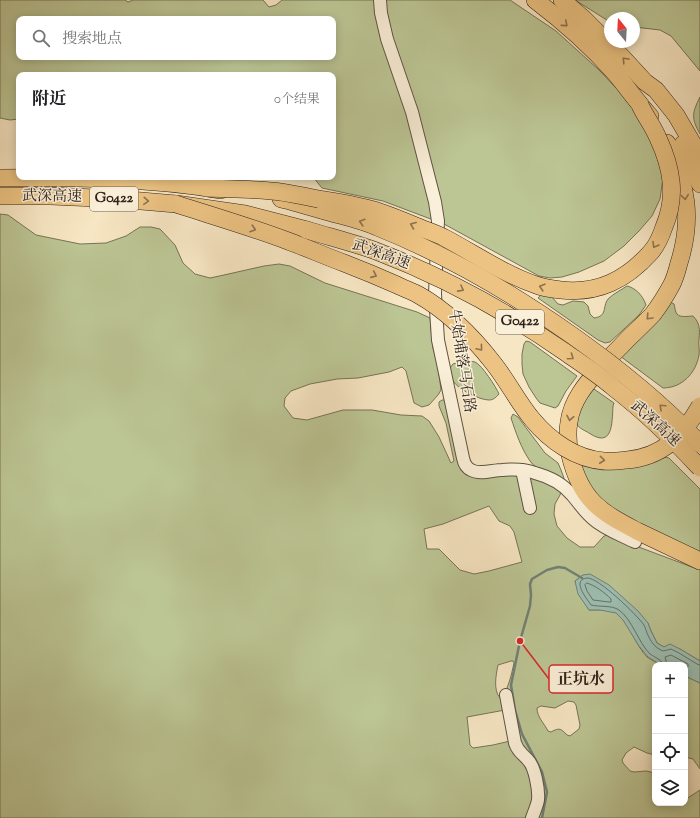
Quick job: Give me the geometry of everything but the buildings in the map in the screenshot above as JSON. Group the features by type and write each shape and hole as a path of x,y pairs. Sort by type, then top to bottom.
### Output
{"highway":[{"path":"535,0 587,43 616,74 650,116 666,142 679,169 685,193 687,223 686,234 682,254 672,285 653,314 619,347 582,389 571,411 569,422 568,443 572,464 586,493 594,503 605,512 651,538 700,561"},
{"path":"562,0 599,33 645,82 656,90 676,115 700,156"},
{"path":"645,82 650,94 675,129 700,184"},
{"path":"207,188 272,191 354,205 374,210 444,237 501,270 535,285 546,289 573,292 588,290 602,287 615,281 630,272 644,260 654,249 668,218 672,187 667,163 657,136 640,105"},
{"name":"武深高速","path":"0,178 16,178"},
{"name":"武深高速","path":"125,180 207,188 290,201 376,226 427,249 513,296 597,353 636,384 700,444"},
{"name":"武深高速","path":"0,196 51,196 118,199 176,204 245,214 307,230 376,251 438,277 489,304 538,333 614,387 647,415 700,468"},
{"path":"176,204 288,241 368,272 417,294 444,312 468,333 494,364 532,419 542,430 562,446 589,458 605,461 620,461 636,460 651,455 664,448 680,434 692,420 700,406"}],"street":[{"name":"牛始埔落马石路","path":"380,0 381,13 387,39 412,112 435,202 438,221 435,294 438,340 464,463 476,472 522,470 531,471 555,480 567,490 586,512 598,523 635,542"},
{"path":"522,470 530,508"},
{"path":"506,695 514,743 517,750 529,761 533,769 537,785 538,799 532,818"}],"green space":[{"path":"0,0 125,0 128,2 133,0 263,0 269,7 276,5 282,0 510,0 556,31 599,70 637,110 654,146 663,178 660,199 652,216 624,246 604,261 579,272 562,277 550,278 539,276 444,224 383,201 322,188 315,180 336,180 336,72 16,72 16,119 0,118"},
{"path":"575,0 700,0 700,71 671,36 660,30 640,28 640,12 604,12 604,18"},
{"path":"700,97 700,134 695,124 694,112"},
{"path":"0,214 8,215 36,235 80,244 106,243 126,236 140,227 160,229 175,245 183,263 195,274 210,278 264,266 279,264 290,266 325,283 417,312 430,318 433,348 438,366 441,390 429,405 422,407 414,403 406,371 402,367 389,372 358,378 337,379 310,384 291,391 285,398 284,406 293,418 307,420 343,410 372,410 401,415 422,416 429,421 439,437 451,463 454,461 446,423 439,406 439,402 446,400 465,470 541,472 531,463 521,446 511,418 513,414 518,417 545,453 558,463 564,478 560,495 555,504 554,514 557,526 567,538 580,547 594,547 604,536 608,535 700,570 700,661 680,649 664,647 657,643 648,623 583,575 575,581 589,610 607,610 617,613 625,622 639,647 647,657 656,662 652,662 652,754 634,747 626,753 622,760 623,763 630,771 652,772 652,806 688,806 688,798 700,790 700,818 0,818","holes":["489,506 499,521 510,526 514,532 522,562 474,574 460,570 439,549 427,549 424,529 443,524","511,661 514,663 511,677 502,698 500,698 496,691 498,665","568,701 574,702 576,705 580,725 579,729 570,736 560,729 551,732 548,731 539,717 537,708 541,706 555,708","505,710 510,741 473,748 470,745 467,717"]},
{"path":"627,286 639,293 646,305 639,315 610,342 605,343 598,340 538,298 541,295 551,296 558,304 563,305 573,301 584,302 588,306 590,314 594,318 603,313 608,299"},
{"path":"670,302 674,304 678,315 693,316 697,321 699,330 699,353 695,368 687,378 676,385 663,388 620,356"},
{"path":"526,341 530,342 577,376 566,391 558,406 555,408 540,403 529,387 523,374 522,354"},
{"path":"462,361 475,362 481,367 499,394 495,398 485,400 469,394 453,381 449,369 453,364"},
{"path":"591,387 614,403 610,432 603,438 589,433 580,428 577,424 577,416"},
{"path":"664,457 669,458 700,489 700,553 627,518 603,502 590,487 581,465 583,464 603,470"},
{"path":"688,677 700,683 700,769 693,759 688,758"}],"water":[{"path":"590,574 609,585 638,611 648,623 657,643 664,647 670,644 700,661 700,683 688,677 688,662 656,662 648,657 639,646 623,620 616,613 600,610 589,610 578,594 575,581 583,575"}],"waterway":[{"path":"542,818 547,792 542,772 522,734 515,710 511,685 520,641 530,606 530,584 532,579 547,570 558,567 565,568 582,578"}],"place":[{"name":"正坑水","path":"520,641"}]}
